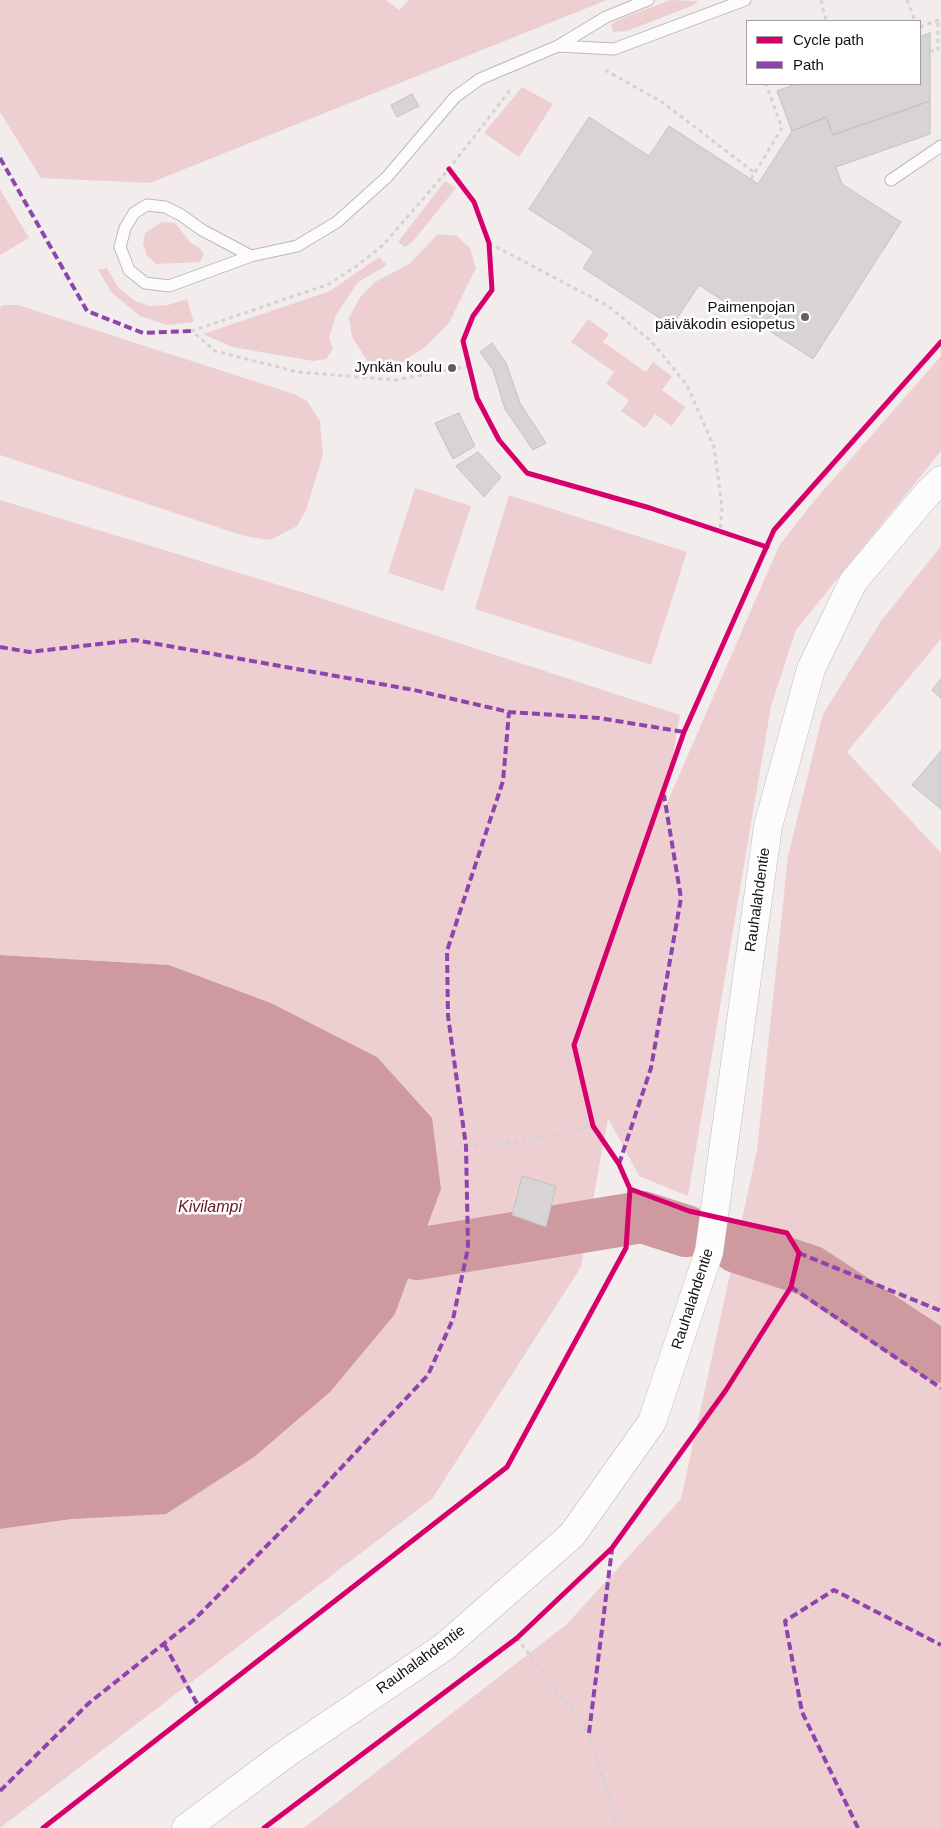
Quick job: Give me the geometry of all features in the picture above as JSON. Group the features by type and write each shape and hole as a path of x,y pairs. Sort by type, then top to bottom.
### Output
{"main road":[{"name":"Rauhalahdentie","path":"186,1828 284,1755 444,1647 572,1535 652,1422 710,1252 768,826 811,669 853,582 926,495 941,480"}],"lane":[{"path":"250,256 165,207 147,205 134,213 129,220 120,247 129,270 145,283 168,286 250,256 297,246 337,222 387,177 455,97 480,79 558,46 606,18 648,0"},
{"path":"558,46 614,49 745,0"},
{"path":"891,180 941,146"}],"path":[{"path":"821,0 826,20"},
{"path":"907,0 915,20"},
{"path":"921,27 939,20 938,51 930,51"},
{"path":"603,69 662,102 755,173"},
{"path":"469,366 395,380 298,372 215,351 192,331 329,284 383,245 449,169 515,83"},
{"path":"751,179 782,128 766,85"},
{"path":"449,169 454,176"},
{"path":"486,235 490,252"},
{"path":"489,243 608,306 651,341 687,385 714,447 722,507 720,532"},
{"path":"467,358 471,374"},
{"path":"712,529 730,535"},
{"path":"591,1117 593,1126 598,1134"},
{"path":"466,1146 519,1142 593,1126"},
{"path":"509,1644 524,1631"},
{"path":"517,1638 589,1733 618,1828"}],"shaded area":[{"path":"0,0 386,0 399,10 409,0 607,0 150,183 41,178 0,112"},
{"path":"670,0 698,1 694,5 627,31 613,32 611,25 618,20"},
{"path":"522,87 553,104 519,157 484,133"},
{"path":"445,181 456,188 414,240 405,247 398,242"},
{"path":"0,189 29,238 0,255"},
{"path":"162,222 175,223 191,243 200,248 204,254 200,262 156,264 147,256 143,244 145,233"},
{"path":"438,234 457,236 470,248 476,268 449,323 425,347 396,366 372,368 352,337 349,318 360,297 375,282 409,264"},
{"path":"379,257 387,265 358,282 336,315 329,337 333,349 326,359 313,361 232,347 203,334 330,291"},
{"path":"107,268 118,287 135,301 150,306 168,305 187,299 194,322 167,325 140,316 112,293 98,270"},
{"path":"4,305 18,305 294,394 307,401 320,421 323,455 306,510 297,526 270,540 244,536 0,455 0,307"},
{"path":"588,319 609,334 603,342 646,372 653,362 672,376 662,390 685,407 672,426 655,414 645,428 621,411 629,400 606,384 614,372 571,342"},
{"path":"941,356 941,451 796,630 771,706 688,1196 639,1176 608,1118 581,1267 432,1499 0,1828 0,1529 72,1519 395,1314 441,1189 377,1057 271,1003 169,965 0,955 0,500 305,593 680,715 663,812 779,546 814,501"},
{"path":"415,488 471,506 443,591 388,573"},
{"path":"509,495 687,552 651,665 475,609"},
{"path":"941,546 941,639 847,752 941,853 941,1828 304,1828 567,1624 681,1499 757,1150 788,856 823,714 881,621"}],"water":[{"name":"Kivilampi","path":"0,955 169,965 271,1003 377,1057 432,1118 441,1189 395,1314 330,1392 254,1457 166,1514 72,1519 0,1529"}],"building":[{"path":"930,33 930,101 833,135 826,117 792,131 777,91 793,85 921,85 921,37"},
{"path":"412,94 419,106 397,117 391,105"},
{"path":"930,101 930,134 836,167 842,184 901,222 813,359 699,285 672,326 583,268 594,251 529,209 589,117 649,156 669,126 758,184 792,131 826,117 833,135"},
{"path":"492,343 506,363 520,403 546,443 533,450 505,409 493,370 480,352"},
{"path":"459,413 475,446 453,459 435,423"},
{"path":"478,452 501,477 484,497 456,466"},
{"path":"941,679 941,698 932,690"},
{"path":"941,751 941,809 912,785"},
{"path":"522,1176 556,1186 546,1227 512,1215"}],"waterway":[{"path":"417,1254 642,1217 686,1231"},
{"path":"737,1247 810,1271 941,1357"}],"marked path":[{"path":"0,158 87,311 143,333 192,331"},
{"path":"0,647 29,652 135,640 414,690 509,712 599,718 684,732"},
{"path":"0,1791 89,1703 195,1619 298,1514 428,1375 453,1319 468,1248 466,1146 448,1016 447,951 503,781 509,712"},
{"path":"619,1164 651,1068 681,898 664,795"},
{"path":"799,1253 941,1311"},
{"path":"791,1287 941,1388"},
{"path":"589,1733 612,1549"},
{"path":"858,1828 802,1712 785,1621 834,1590 941,1645"},
{"path":"164,1644 199,1707"}],"cycle path":[{"path":"449,169 474,202 489,243 492,290 473,316 463,341 477,398 499,440 527,473 650,508 767,547"},
{"path":"43,1828 507,1467 626,1248 630,1189 619,1164 593,1126 574,1045 684,732 774,530 941,342"},
{"path":"264,1828 517,1638 612,1548 726,1390 791,1287 799,1253 787,1233 689,1211 630,1189"}],"place":[{"name":"Paimenpojan päiväkodin esiopetus","path":"805,317"},
{"name":"Jynkän koulu","path":"452,368"}]}
